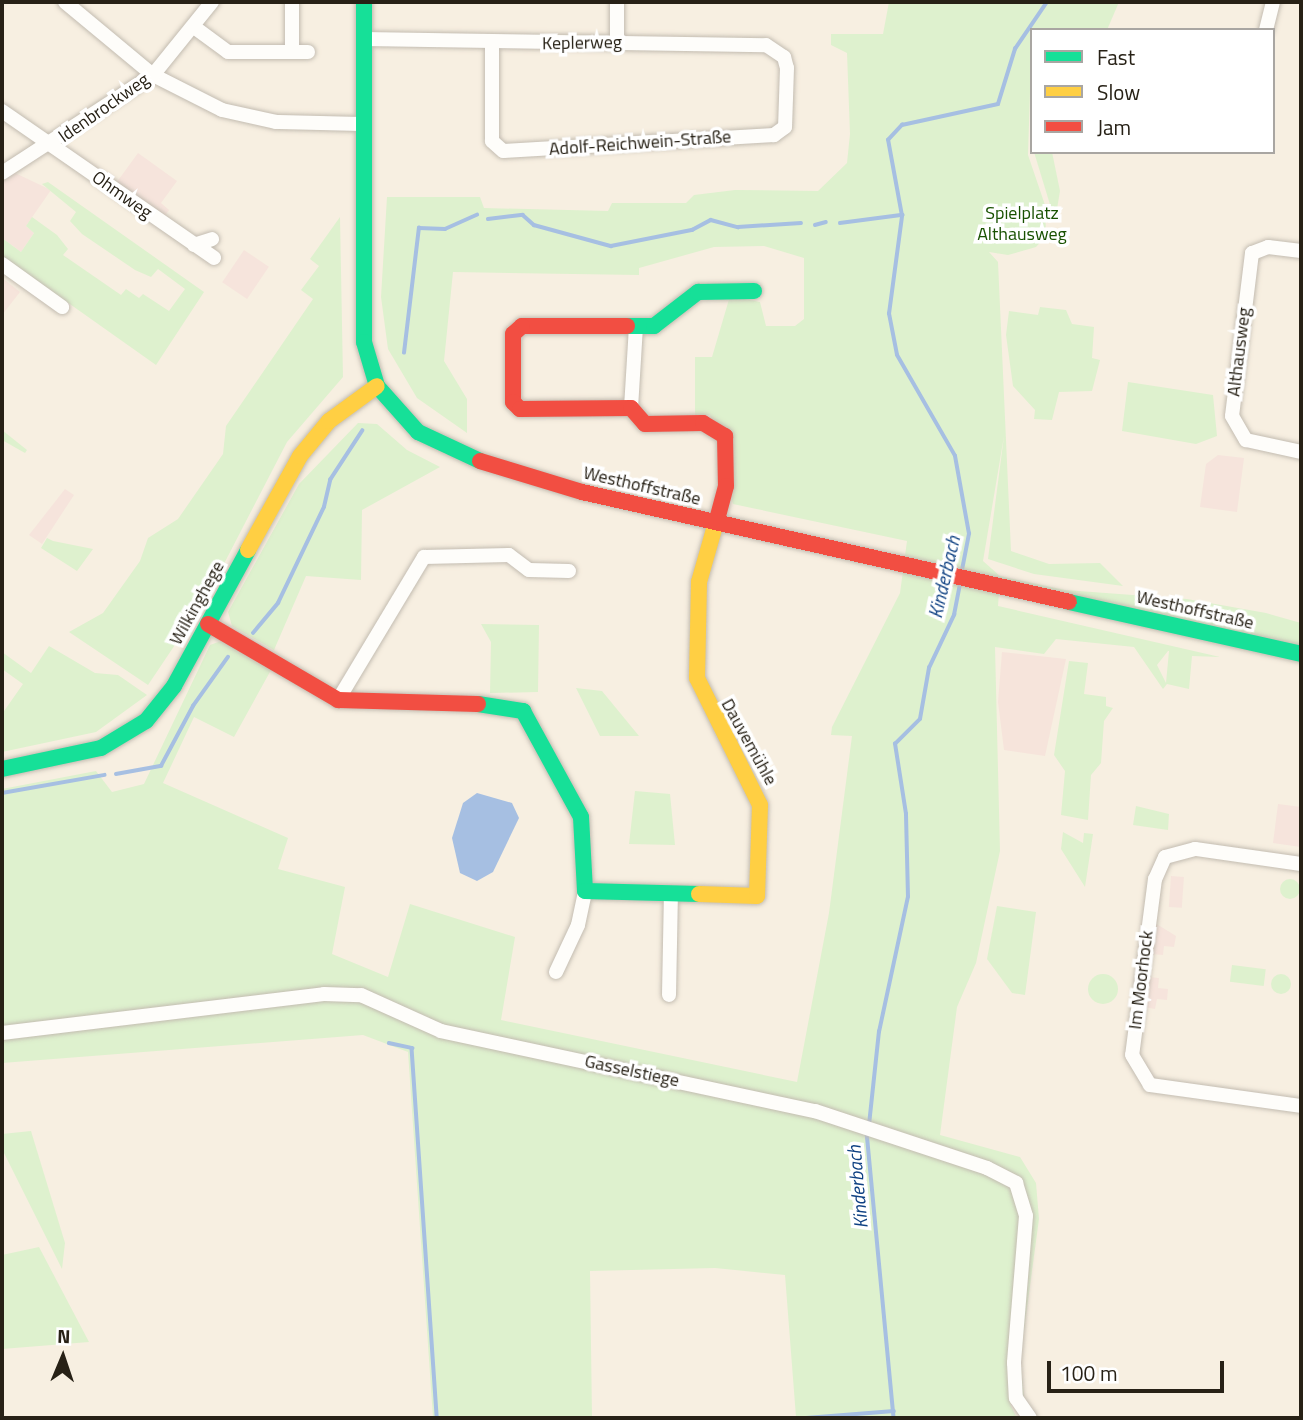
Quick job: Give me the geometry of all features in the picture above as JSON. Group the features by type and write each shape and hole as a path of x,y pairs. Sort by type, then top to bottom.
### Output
{"street":[{"path":"65,2 153,75 253,118 364,124"},
{"name":"Idenbrockweg","path":"2,173 50,145 153,75 212,2"},
{"path":"292,2 292,52"},
{"name":"Westhoffstraße","path":"364,2 363,329 377,386 409,426 457,454 717,524 1301,653"},
{"path":"617,2 617,42"},
{"path":"1266,28 1273,2"},
{"path":"194,27 228,52 308,52"},
{"name":"Keplerweg","path":"364,39 492,44 766,44 784,57 787,68"},
{"name":"Adolf-Reichwein-Straße","path":"492,44 492,141 503,151 774,135 786,118 787,68"},
{"name":"Ohmweg","path":"2,111 214,258"},
{"path":"194,245 212,239"},
{"name":"Althausweg","path":"1301,251 1268,247 1252,253 1232,416 1251,443 1301,452"},
{"path":"2,264 62,307"},
{"path":"631,408 516,407 513,334 522,326 654,326 698,292 754,291"},
{"path":"636,326 631,408 645,424 703,424 725,436 726,486 717,524"},
{"name":"Wilkinghege","path":"2,769 91,752 129,734 165,699 300,456 329,421 377,386"},
{"name":"Dauvemühle","path":"585,891 749,898 760,891 760,805 697,678 699,582 717,524"},
{"path":"338,700 424,557 509,555 529,570 569,571"},
{"path":"208,624 338,700 506,705 523,711 581,817 585,891 578,925 556,972"},
{"name":"Im Moorhock","path":"1301,864 1195,849 1165,857 1155,879 1132,1055 1150,1085 1301,1106"},
{"path":"669,995 671,895"},
{"name":"Gasselstiege","path":"2,1033 324,994 361,995 440,1031 815,1111 988,1168 1020,1190 1026,1216 1014,1363 1016,1398 1030,1418"}],"shaded area":[{"path":"138,153 177,181 161,203 169,210 162,220 114,186"},
{"path":"15,173 51,190 26,226 34,233 21,252 2,238 2,182"},
{"path":"244,250 269,267 247,299 222,282"},
{"path":"2,278 20,292 2,315"},
{"path":"1218,455 1244,458 1237,512 1200,507 1206,464"},
{"path":"65,489 74,495 42,544 29,535"},
{"path":"1002,652 1066,659 1045,756 1004,750 998,702"},
{"path":"1278,804 1301,807 1301,847 1273,843"},
{"path":"1171,876 1184,877 1182,908 1169,907"},
{"path":"1155,923 1176,936 1174,947 1164,946 1163,955 1151,954"},
{"path":"1148,977 1159,978 1158,988 1168,989 1167,1000 1157,999 1155,1009 1144,1007"}],"green space":[{"name":"Spielplatz Althausweg","path":"889,2 1119,2 1108,28 1030,28 1028,155 1045,205 1046,236 1036,247 1008,255 989,252 998,262 1011,551 1049,564 1100,563 1123,586 1034,574 988,559 1004,436 983,561 1000,576 1065,590 1187,599 1266,613 1301,623 1301,647 1000,579 998,606 1220,657 1192,656 1189,689 1167,684 1163,689 1134,647 1056,639 1044,654 995,647 1000,851 976,963 957,1007 940,1135 1020,1157 1036,1183 1039,1219 1020,1360 1024,1395 1010,1404 1017,1418 669,1418 796,1417 785,1275 715,1268 590,1271 592,1418 433,1418 408,1052 363,1035 2,1063 2,789 96,771 112,792 144,784 210,645 221,641 271,670 234,737 194,717 163,783 288,838 278,869 345,887 332,954 388,977 410,904 515,937 501,1020 797,1082 829,913 852,736 831,735 832,727 900,593 907,541 733,504 710,415 695,415 695,357 712,357 730,296 760,302 766,326 795,326 804,319 804,258 764,246 714,247 639,268 639,275 453,272 444,361 467,399 467,433 417,398 388,349 381,297 387,197 480,197 484,208 608,211 612,203 686,203 694,195 735,190 818,191 847,163 850,134 847,53 831,45 831,34 883,34","holes":["1169,651 1166,683 1157,665"]},
{"path":"1035,154 1052,154 1060,191 1055,221"},
{"path":"48,182 204,292 156,365 2,256 2,238 21,252 34,233 26,226 32,217 57,235 68,249 63,255 121,295 126,289 139,298 143,294 169,311 185,289 158,269 151,277 135,270 82,234 70,221 76,212 42,184"},
{"path":"340,217 343,377 287,442 199,612 188,607 195,615 148,685 69,632 103,613 140,561 148,538 178,519 223,454 226,426 313,299 301,290 319,266 310,259"},
{"path":"1040,307 1066,310 1072,324 1094,327 1092,358 1100,360 1092,391 1059,392 1052,420 1034,419 1035,410 1013,386 1006,335 1009,311 1038,315"},
{"path":"1128,382 1213,395 1217,436 1196,444 1122,431"},
{"path":"358,423 377,424 407,450 440,467 362,510 361,580 306,576 274,650 232,626 228,612 299,484"},
{"path":"2,430 27,450 25,453 2,440"},
{"path":"47,538 93,549 77,571 41,548"},
{"path":"481,624 539,625 538,692 490,693 491,642"},
{"path":"49,646 95,673 118,675 147,695 96,732 2,752 2,714 23,684 2,669 2,652 31,673"},
{"path":"1069,661 1088,663 1084,694 1106,697 1106,706 1113,708 1104,721 1101,763 1091,775 1088,820 1061,815 1065,771 1054,755"},
{"path":"576,688 602,691 639,736 600,736"},
{"path":"635,791 670,794 675,845 629,844"},
{"path":"1136,806 1169,814 1168,830 1133,825"},
{"path":"1063,832 1083,843 1084,833 1093,834 1085,887 1061,849"},
{"path":"1290,879 1297,882 1300,889 1297,896 1290,899 1283,896 1280,889 1283,882"},
{"path":"997,906 1036,912 1025,995 1012,993 987,959"},
{"path":"1232,965 1266,969 1264,986 1230,982"},
{"path":"1103,974 1114,978 1118,989 1114,1000 1103,1004 1092,1000 1088,989 1092,978"},
{"path":"1277,974 1285,974 1291,984 1285,994 1277,994 1271,988 1271,980"},
{"path":"31,1131 65,1243 62,1269 2,1149 2,1134"},
{"path":"39,1247 89,1342 2,1349 2,1255"}],"water":[{"path":"477,793 512,803 519,818 493,872 477,881 460,873 452,838 463,803"}],"waterway":[{"name":"Kinderbach","path":"962,570 969,534 955,456 897,355 889,314 902,216 888,140 902,125 998,104 1015,49 1047,2"},
{"path":"404,353 419,228 445,229 477,215"},
{"path":"488,219 523,215 534,225 611,246 692,230 711,220 738,227 801,223"},
{"path":"840,223 902,215"},
{"path":"815,225 826,222"},
{"path":"253,633 278,603 324,507 330,480 362,431"},
{"name":"Kinderbach","path":"869,1125 879,1032 908,897 906,814 895,744 920,719 929,668 954,615 960,584"},
{"path":"116,774 161,766 193,706 228,657"},
{"path":"2,793 104,775"},
{"path":"389,1043 412,1048 437,1418"},
{"name":"Kinderbach","path":"867,1132 894,1418"},
{"path":"806,1418 894,1411"}],"traffic: fast":[{"path":"364,2 364,342 377,386 418,432 480,461"},
{"path":"627,326 654,326 698,292 754,291"},
{"path":"2,769 101,748 146,721 174,686 248,550"},
{"path":"1069,602 1301,654"},
{"path":"478,704 523,711 581,817 585,891 699,894"}],"traffic: slow":[{"path":"248,550 300,456 329,421 377,386"},
{"path":"699,894 757,896 760,805 697,678 699,582 717,519"}],"traffic: jam":[{"path":"627,326 522,326 513,334 513,402 520,409 631,408 645,424 703,423 725,436 726,486 717,519"},
{"path":"480,461 582,492 1069,602"},
{"path":"208,624 338,700 478,704"}]}
